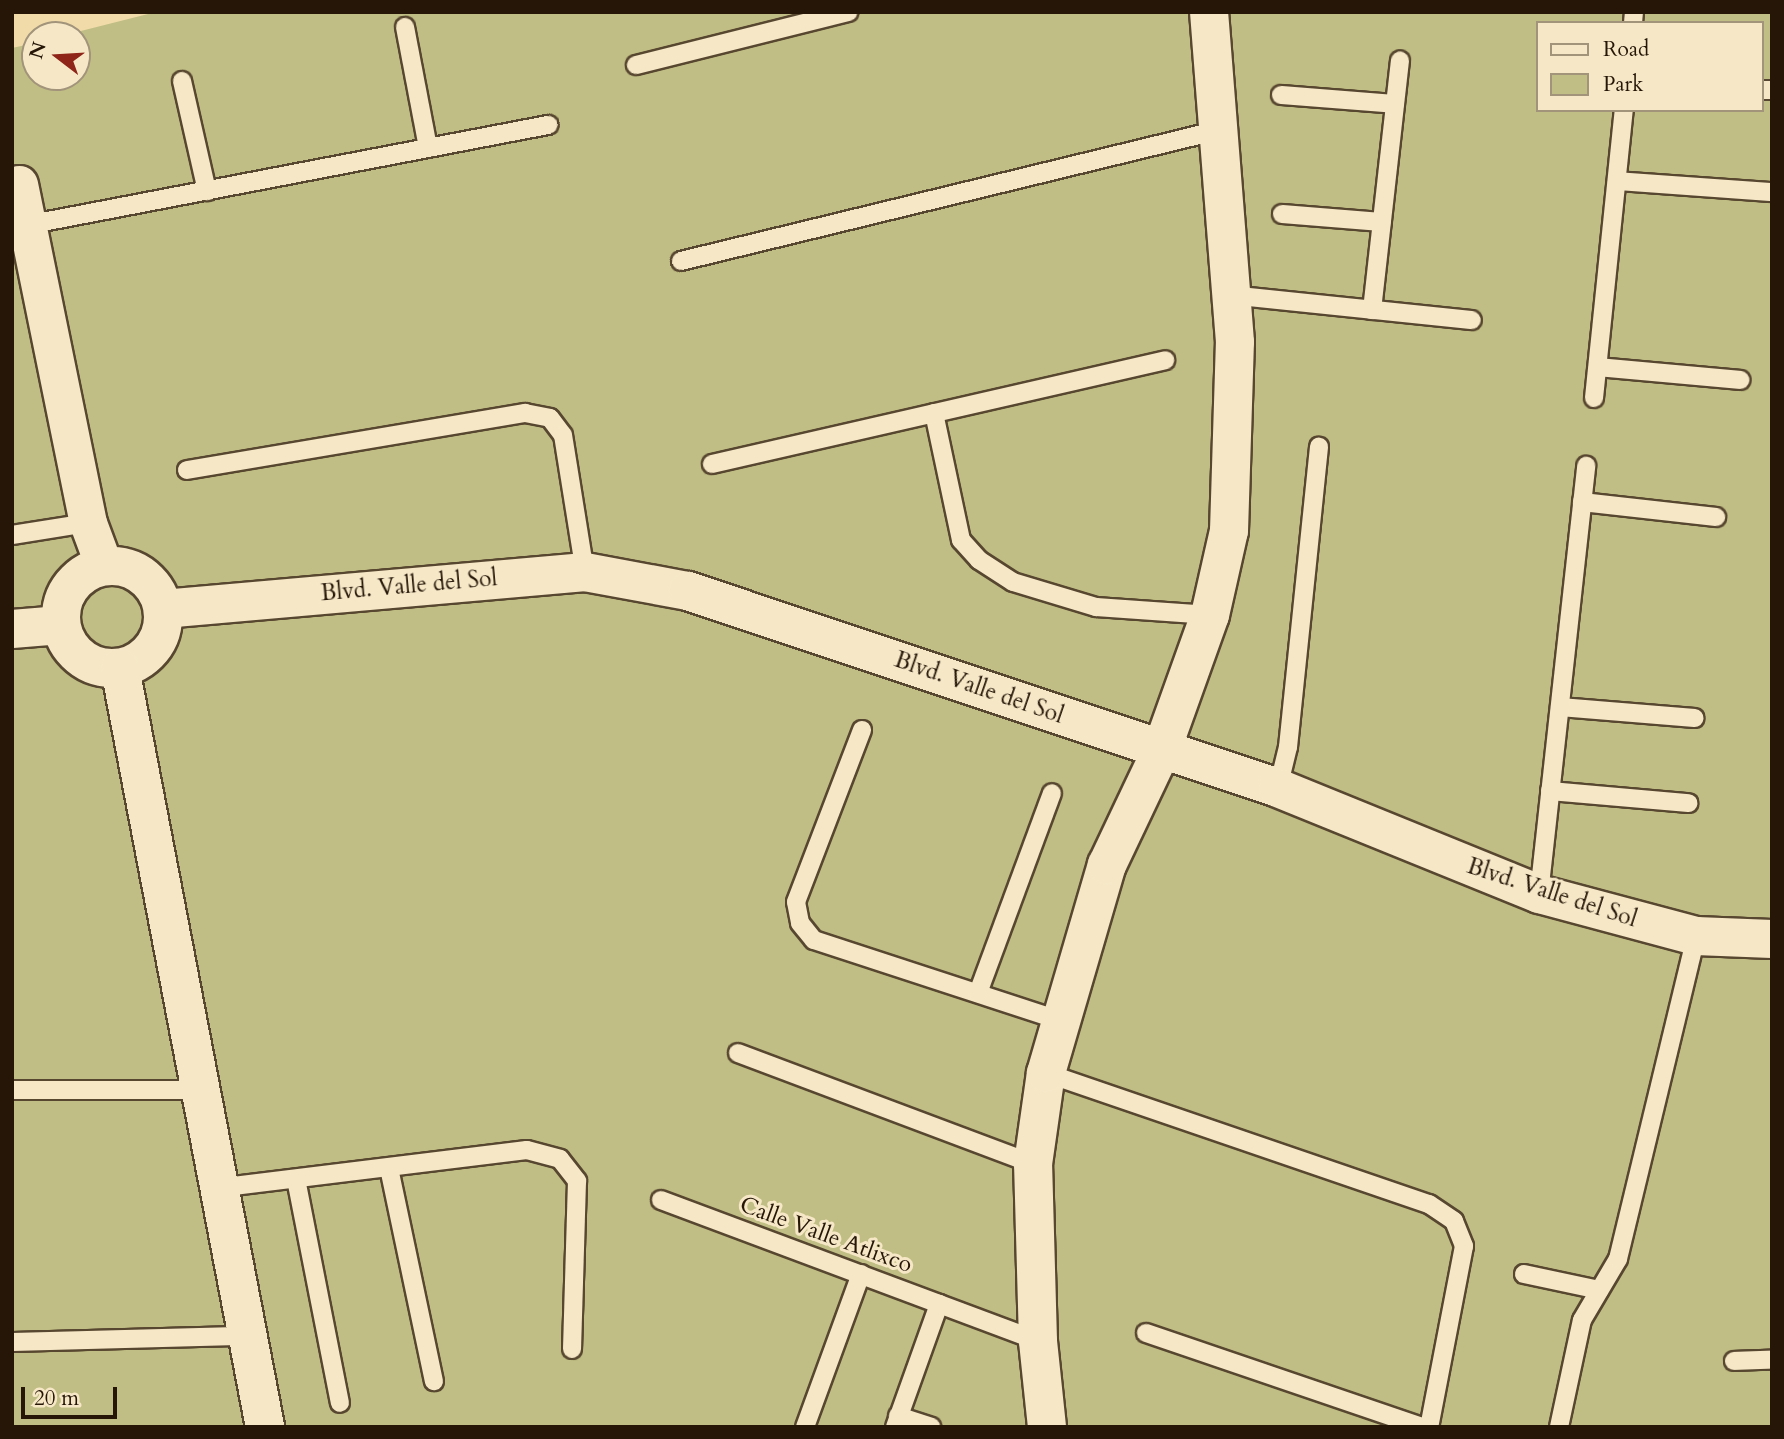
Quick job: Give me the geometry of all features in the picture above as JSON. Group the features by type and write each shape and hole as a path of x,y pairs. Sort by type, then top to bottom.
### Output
{"street":[{"path":"1047,1427 1038,1341 1033,1164 1046,1073 1059,1020 1107,865 1162,749 1210,615 1229,531 1234,342 1215,131 1209,12"},
{"path":"19,184 88,523 104,566"},
{"path":"104,566 120,566 148,580 163,609 162,625 153,647 135,663 120,668 89,663 66,641 61,625 61,610 75,581 104,566"},
{"name":"Blvd. Valle del Sol","path":"163,609 585,572 688,591 1278,788 1539,894 1696,936 1772,939"},
{"path":"12,629 61,625"},
{"path":"120,668 197,1090 265,1427"}],"lane":[{"path":"636,65 849,12"},
{"path":"405,27 428,148"},
{"path":"1372,310 1400,61"},
{"path":"182,81 207,191"},
{"path":"1281,94 1395,104"},
{"path":"1594,398 1624,112"},
{"path":"27,225 548,125"},
{"path":"681,261 1215,131"},
{"path":"1617,181 1772,192"},
{"path":"1282,214 1382,222"},
{"path":"1229,295 1472,320"},
{"path":"712,464 1165,360"},
{"path":"1598,367 1740,380"},
{"path":"187,470 525,413 550,418 563,435 585,572"},
{"path":"934,413 961,540 979,560 1013,582 1096,607 1210,615"},
{"path":"1278,788 1289,747 1319,447"},
{"path":"1539,894 1586,466"},
{"path":"1582,502 1716,517"},
{"path":"12,535 88,523"},
{"path":"1560,707 1695,718"},
{"path":"862,730 796,902 800,923 814,940 1059,1020"},
{"path":"1550,791 1688,803"},
{"path":"978,993 1052,793"},
{"path":"1559,1427 1581,1320 1618,1259 1696,936"},
{"path":"738,1053 1033,1164"},
{"path":"1046,1073 1429,1204 1454,1221 1464,1246 1429,1427"},
{"path":"12,1090 197,1090"},
{"path":"217,1188 527,1150 560,1159 577,1181 572,1349"},
{"path":"389,1168 434,1381"},
{"path":"296,1179 340,1403"},
{"name":"Calle Valle Atlixco","path":"661,1200 1038,1341"},
{"path":"805,1427 861,1274"},
{"path":"1524,1274 1599,1290"},
{"path":"931,1427 896,1421 939,1304"},
{"path":"1146,1333 1422,1427"},
{"path":"12,1342 247,1336"},
{"path":"1734,1361 1772,1360"}],"green space":[{"path":"156,12 1772,12 1772,1427 12,1427 12,48 21,46 21,91 91,91 91,28"}]}
